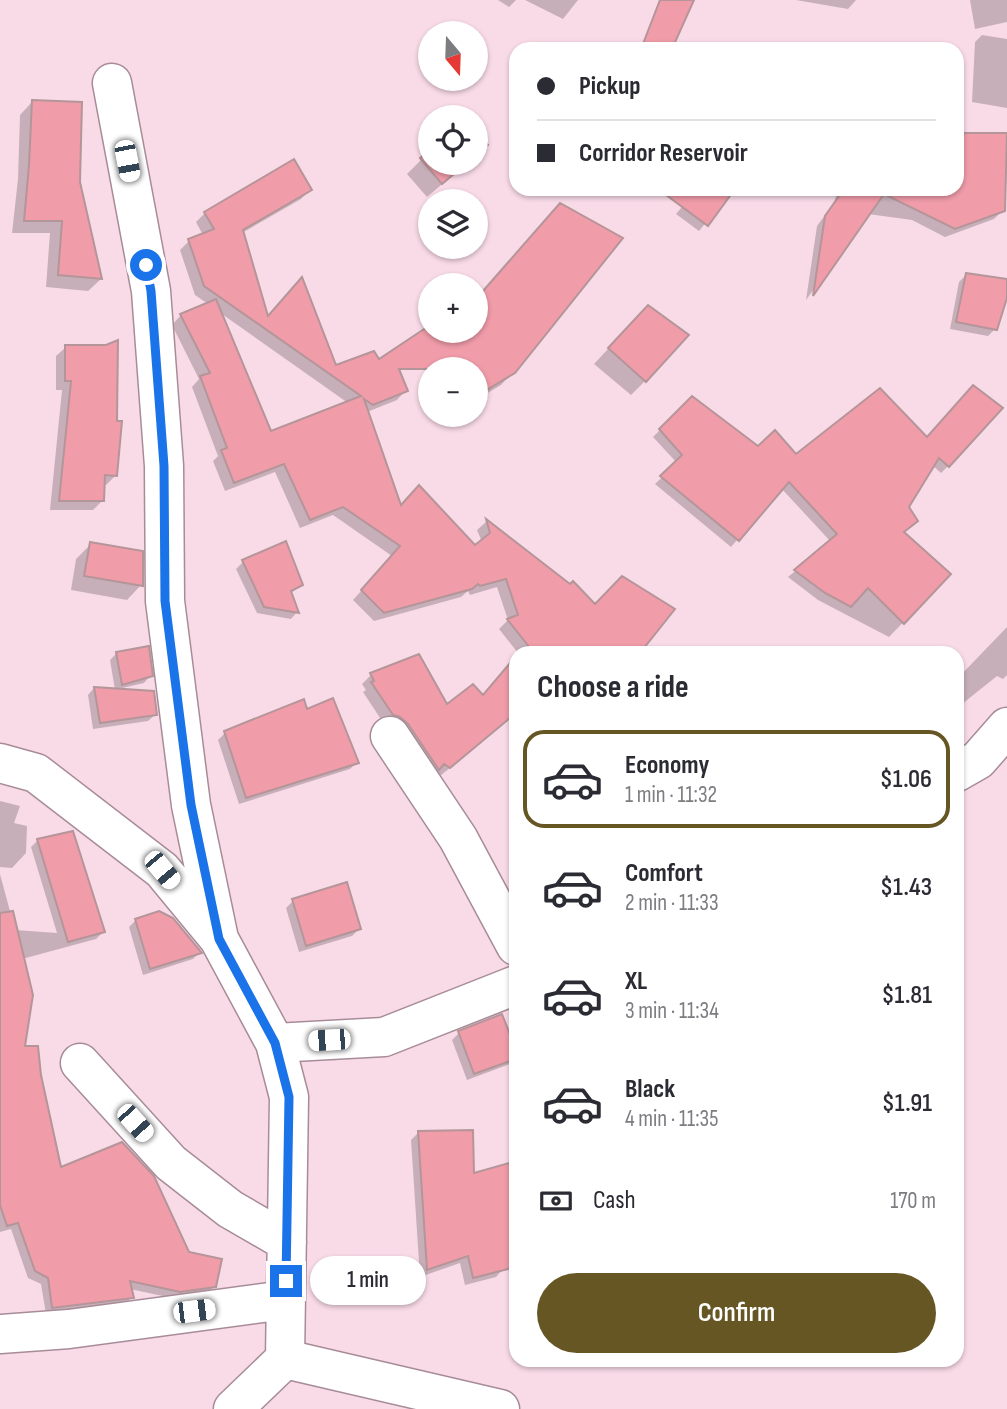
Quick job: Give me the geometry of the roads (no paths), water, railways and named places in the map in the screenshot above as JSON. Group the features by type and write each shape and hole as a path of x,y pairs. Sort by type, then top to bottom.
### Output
{"street":[{"path":"113,83 151,291 164,466 165,601 191,805 219,939"},
{"path":"964,768 978,760 1007,727"},
{"path":"390,736 458,838 509,933"},
{"path":"0,763 36,774 162,870 219,939 275,1043 289,1097 285,1359 233,1409"},
{"path":"275,1043 384,1037 509,988"},
{"path":"80,1063 171,1163 230,1209 286,1242"},
{"path":"0,1334 69,1329 285,1300"},
{"path":"285,1359 500,1409"}]}
